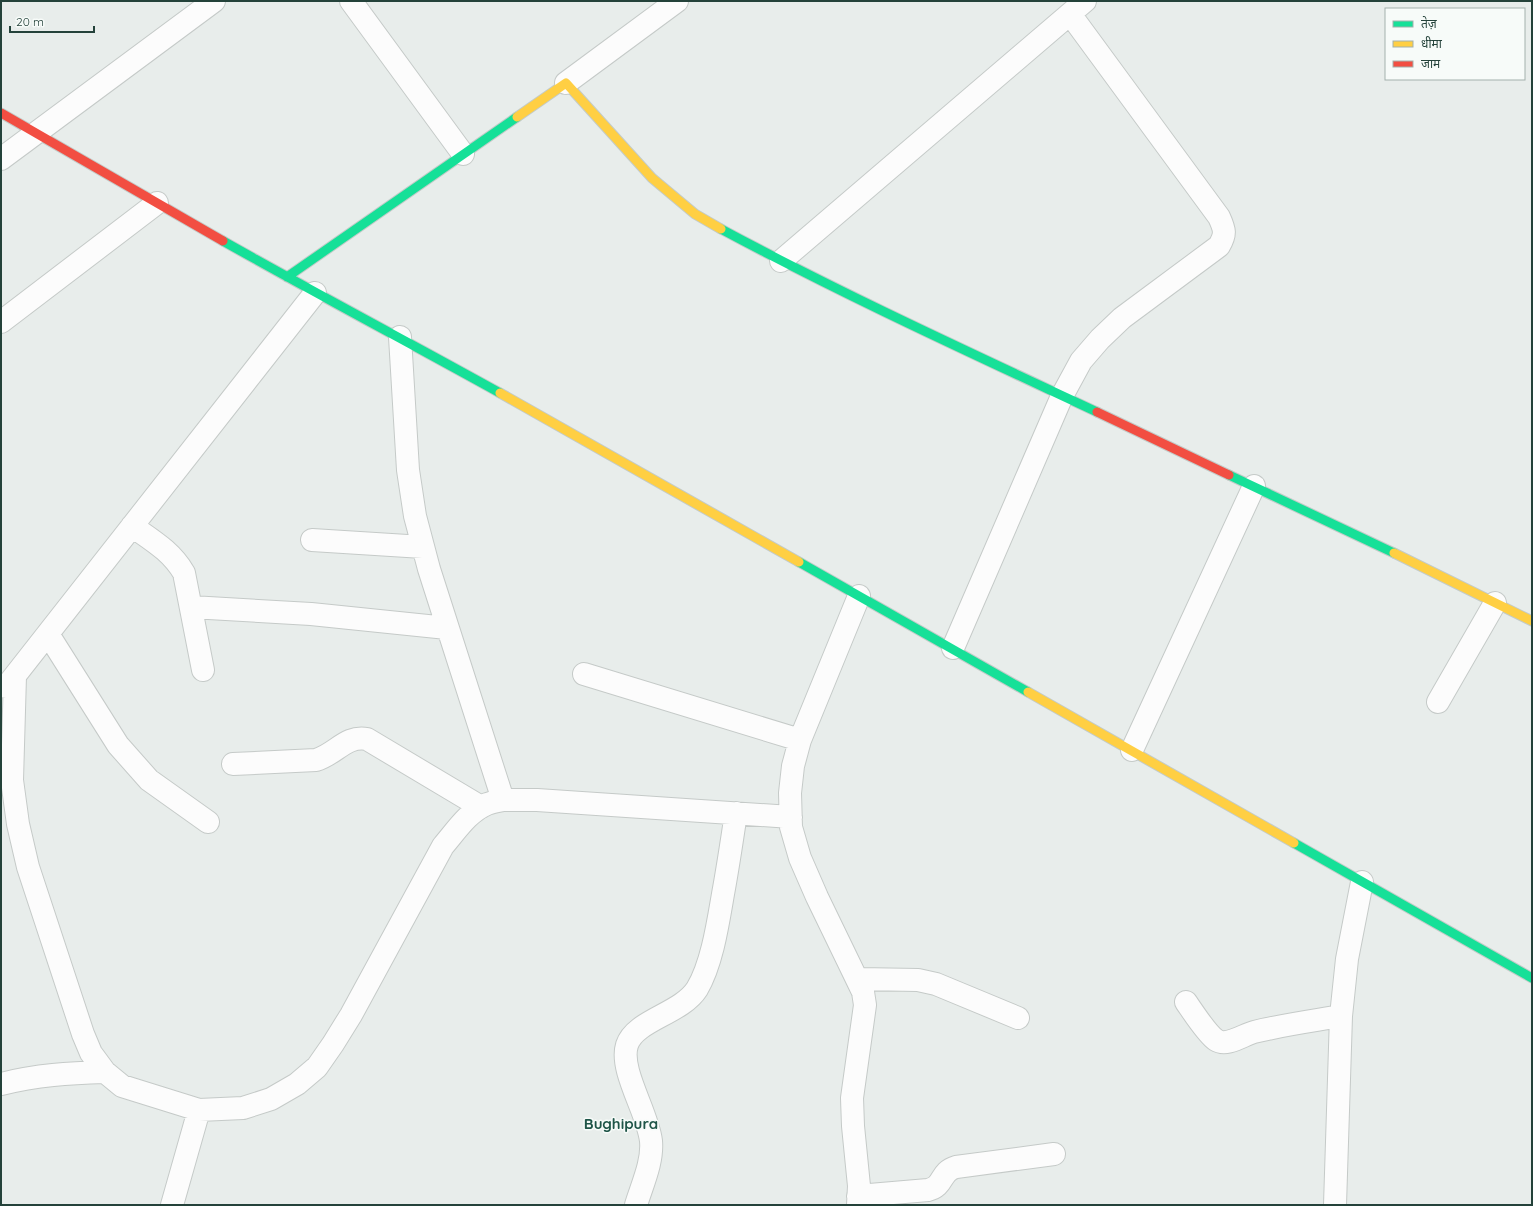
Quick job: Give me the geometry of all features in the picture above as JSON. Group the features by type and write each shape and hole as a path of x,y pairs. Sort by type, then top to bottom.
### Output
{"street":[{"path":"1,159 36,133 187,10 214,1"},
{"path":"351,1 463,154"},
{"path":"287,277 566,82 677,1"},
{"path":"781,261 1078,8 1224,226 1224,238 1219,246 1122,318 1100,339 1082,361 1062,396 953,648"},
{"path":"566,82 652,178 695,214 781,261 880,310 1422,566 1532,621"},
{"path":"1,113 315,293 400,337 953,648 1532,978"},
{"path":"1,322 157,203"},
{"path":"1,694 315,293"},
{"path":"400,337 408,470 415,516 447,628 502,800"},
{"path":"1132,750 1254,486"},
{"path":"132,526 177,560 184,573 203,670"},
{"path":"312,540 423,547"},
{"path":"859,596 800,740 793,766 790,793 791,827 800,858 817,897 859,979 864,992 865,1005 852,1098 852,1126 859,1186 858,1201 928,1190 938,1186 946,1171 956,1167 1054,1154"},
{"path":"1438,702 1495,603"},
{"path":"191,607 311,614 447,628"},
{"path":"48,634 118,745 149,780 208,822"},
{"path":"584,674 800,740"},
{"path":"15,676 12,780 18,824 28,867 83,1034 91,1053 105,1072 122,1086 199,1110 243,1108 271,1099 297,1084 317,1067 351,1015 443,846 473,812 487,804 502,800 537,800 791,817"},
{"path":"233,764 316,760 325,757 351,739 367,739 481,807"},
{"path":"636,1205 650,1162 651,1141 646,1120 628,1071 625,1057 627,1044 639,1029 682,1005 697,989 710,957 718,925 736,813"},
{"path":"1335,1205 1341,1016 1347,959 1362,882"},
{"path":"859,979 918,980 936,984 1018,1018"},
{"path":"1186,1002 1210,1035 1217,1041 1223,1043 1230,1042 1254,1032 1341,1016"},
{"path":"1,1084 32,1077 56,1074 105,1072"},
{"path":"172,1205 199,1110"}],"traffic: fast":[{"path":"287,277 517,117"},
{"path":"721,229 955,346 1097,412"},
{"path":"223,241 500,393"},
{"path":"1229,475 1394,553"},
{"path":"799,562 1028,692"},
{"path":"1294,843 1532,978"}],"traffic: slow":[{"path":"517,117 566,83 652,178 695,214 721,229"},
{"path":"500,393 799,562"},
{"path":"1394,553 1532,621"},
{"path":"1028,692 1294,843"}],"traffic: jam":[{"path":"1,113 223,241"},
{"path":"1097,412 1229,475"}],"district":[{"name":"Bughipura","path":"621,1124"}]}
